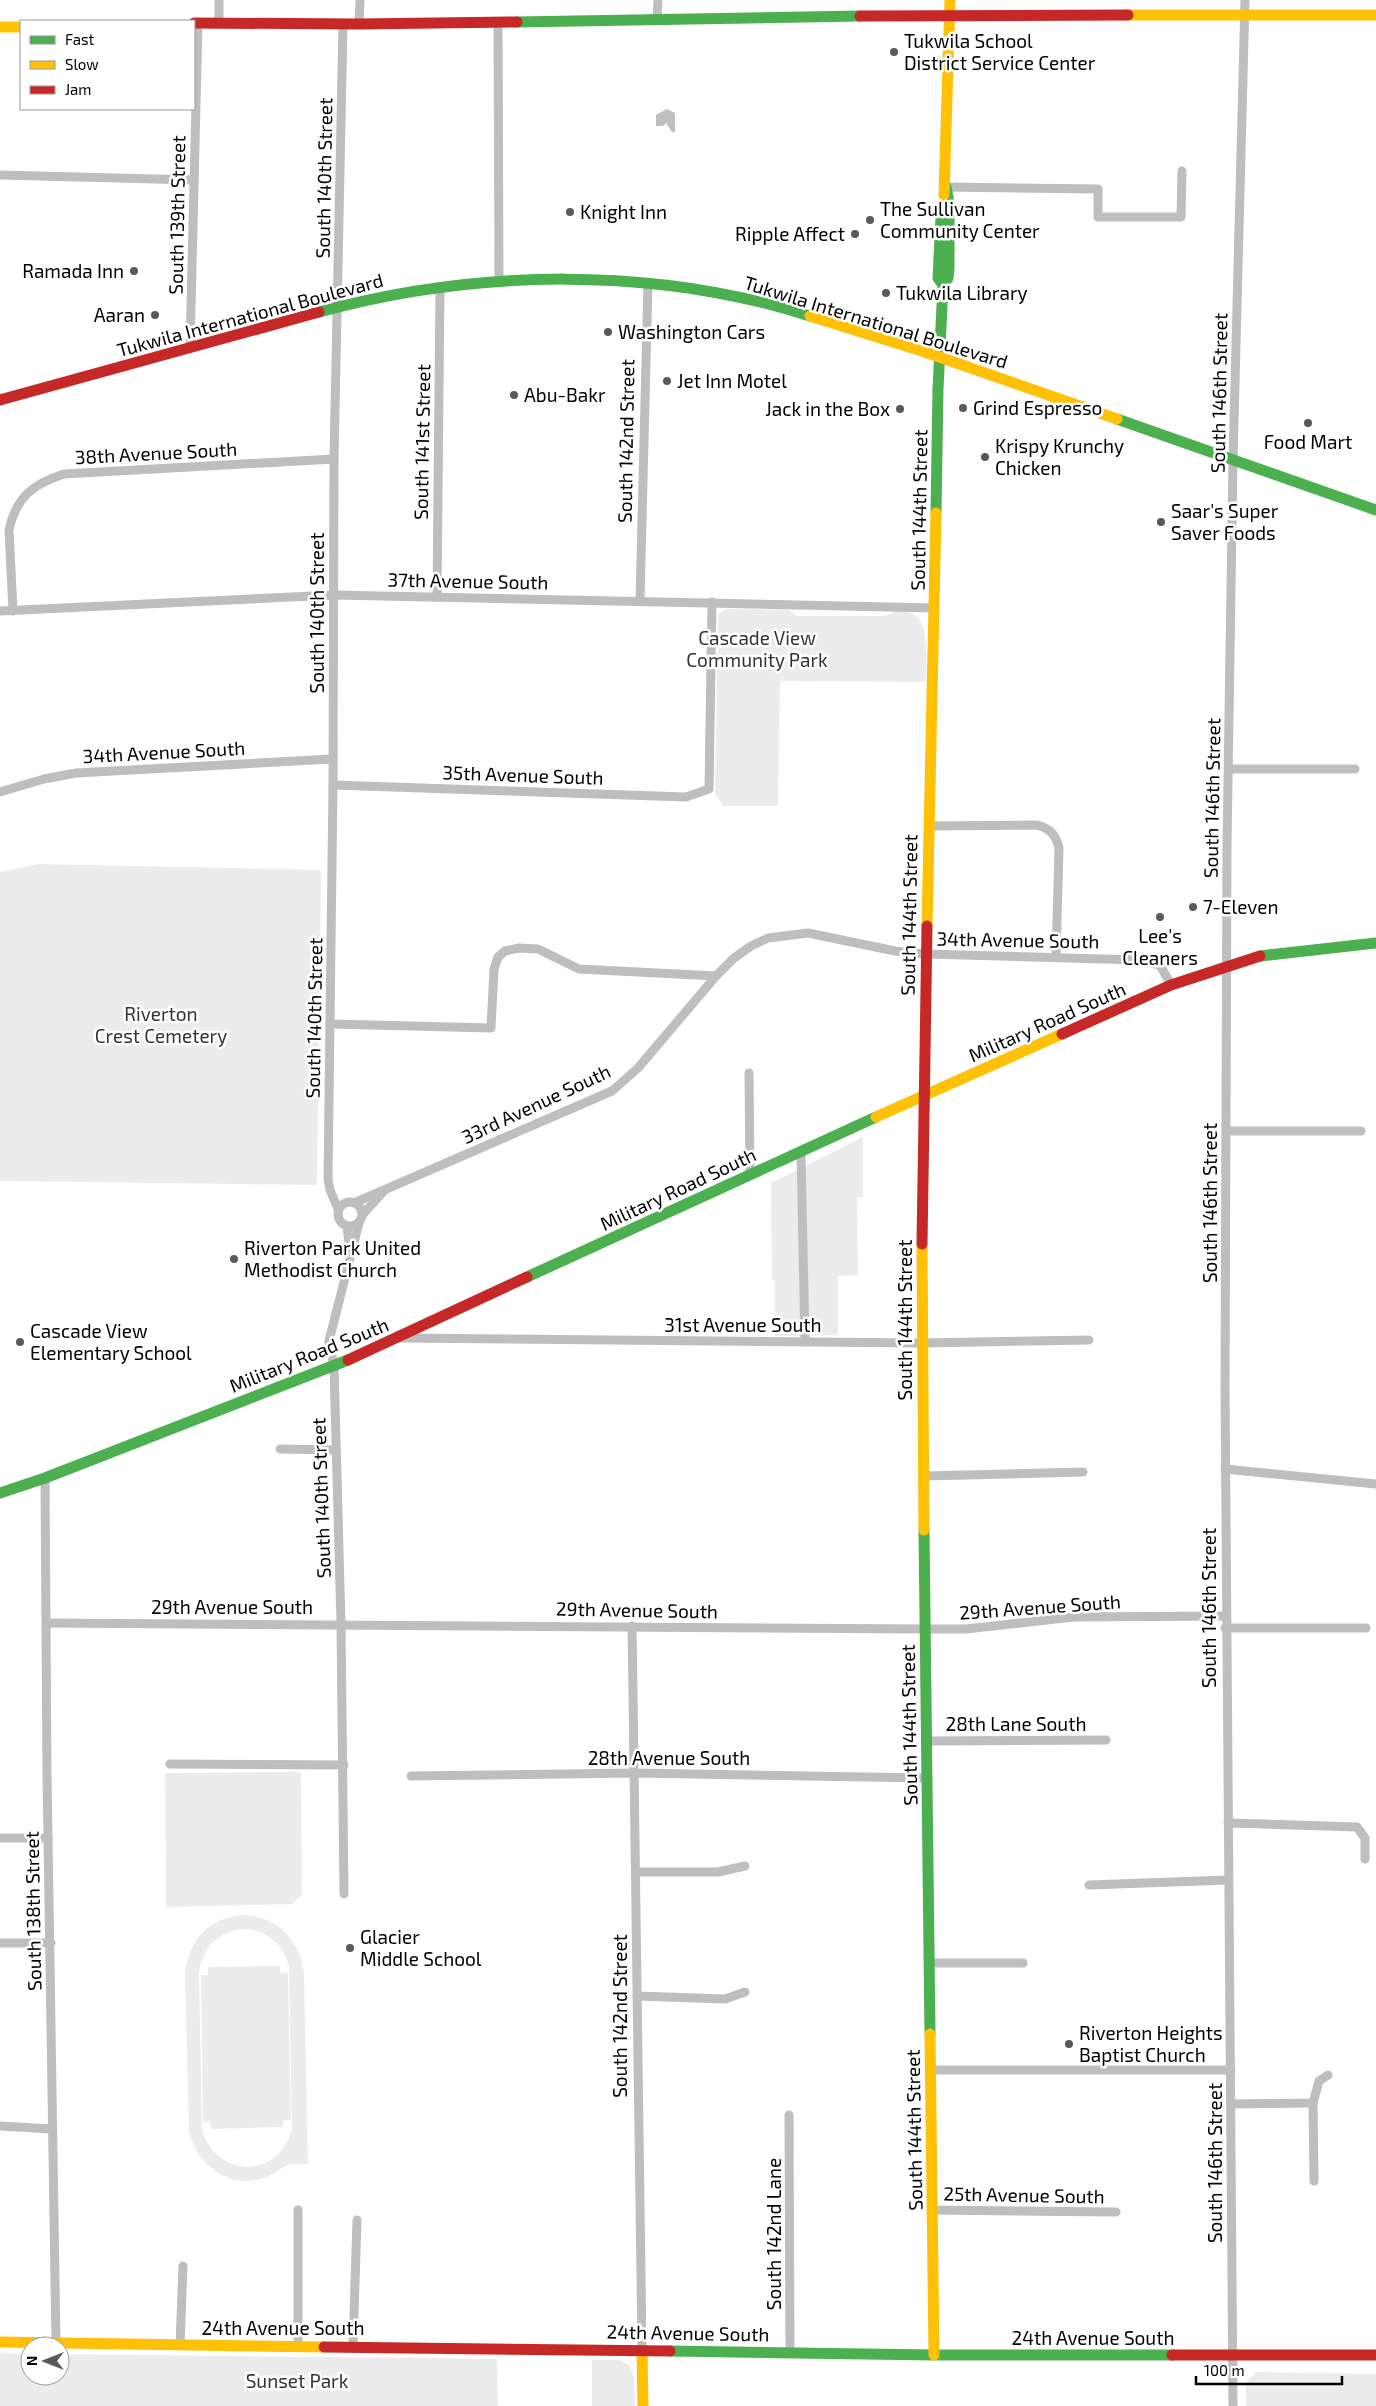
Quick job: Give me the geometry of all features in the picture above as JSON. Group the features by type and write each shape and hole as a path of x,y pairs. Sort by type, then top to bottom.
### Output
{"street":[{"path":"219,0 219,23"},
{"path":"360,0 360,24"},
{"path":"657,19 658,0"},
{"name":"South 144th Street","path":"934,2355 922,1343 923,1098 940,357 943,285 948,278 949,269 949,203 946,187 950,0"},
{"name":"South 146th Street","path":"1233,2406 1232,2104 1225,1628 1226,1131 1233,460 1245,0"},
{"path":"196,23 360,24 950,16 1376,15"},
{"path":"498,22 499,283"},
{"name":"South 139th Street","path":"195,102 196,23"},
{"name":"South 140th Street","path":"340,1204 330,1190 328,1179 333,785 334,459 343,24"},
{"path":"0,27 20,27"},
{"name":"South 139th Street","path":"190,348 195,110"},
{"path":"946,187 1098,189 1098,217 1181,217 1182,171"},
{"path":"0,175 194,180"},
{"name":"Tukwila International Boulevard","path":"0,400 338,307 440,287 564,279 648,283 714,291 783,307 940,357 1376,510"},
{"name":"South 142nd Street","path":"640,600 648,283"},
{"name":"South 141st Street","path":"437,597 440,287"},
{"name":"38th Avenue South","path":"13,611 8,530 11,517 19,502 31,489 45,480 64,474 334,459"},
{"name":"37th Avenue South","path":"0,612 334,595 640,600 935,608"},
{"name":"35th Avenue South","path":"333,785 686,798 709,789 712,602"},
{"name":"34th Avenue South","path":"0,792 44,779 76,773 332,760"},
{"path":"1229,769 1355,769"},
{"path":"929,826 1036,825 1046,827 1053,833 1060,848 1056,957"},
{"name":"34th Avenue South","path":"716,976 734,958 751,946 768,938 788,935 821,935 895,951 926,954 1056,957 1153,962 1160,964 1171,985"},
{"name":"Military Road South","path":"0,1494 46,1478 334,1366 750,1174 923,1098 1171,985 1227,964 1263,955 1376,943"},
{"path":"331,1024 492,1028 494,969 498,957 512,949 538,949 579,969 716,976"},
{"name":"33rd Avenue South","path":"354,1202 612,1091 638,1068 716,976"},
{"path":"749,1073 750,1174"},
{"path":"1226,1131 1362,1131"},
{"path":"801,1152 805,1342"},
{"name":"33rd Avenue South","path":"361,1218 387,1188"},
{"path":"354,1202 360,1207 361,1218 354,1226 347,1226 340,1221 340,1204 354,1202"},
{"name":"South 140th Street","path":"344,1894 344,1765 334,1366 328,1341 350,1253 356,1240 361,1218"},
{"name":"South 140th Street","path":"347,1226 350,1253"},
{"name":"31st Avenue South","path":"396,1338 922,1343 1089,1340"},
{"path":"280,1449 336,1450"},
{"path":"1225,1470 1376,1484"},
{"path":"924,1476 1083,1472"},
{"name":"South 138th Street","path":"46,1478 48,1838 56,2336"},
{"name":"29th Avenue South","path":"47,1623 966,1629 1074,1617 1225,1616"},
{"name":"South 142nd Street","path":"632,1626 637,1872 636,1996 643,2406"},
{"path":"1225,1628 1366,1628"},
{"name":"28th Lane South","path":"927,1741 1106,1740"},
{"path":"170,1764 344,1765"},
{"name":"28th Avenue South","path":"411,1776 635,1773 927,1778"},
{"path":"1228,1823 1357,1827 1364,1838 1365,1858"},
{"path":"0,1838 48,1838"},
{"path":"637,1872 718,1872 746,1866"},
{"path":"1089,1885 1228,1880"},
{"path":"0,1943 51,1943"},
{"path":"929,1963 1023,1963"},
{"path":"636,1996 725,1999 746,1992"},
{"path":"931,2070 1231,2070"},
{"path":"1314,2181 1313,2103 1319,2081 1328,2075"},
{"path":"1232,2104 1313,2103"},
{"name":"South 142nd Lane","path":"789,2115 790,2353"},
{"path":"0,2126 52,2129"},
{"path":"298,2210 298,2346"},
{"name":"25th Avenue South","path":"932,2210 1116,2212"},
{"path":"353,2346 357,2220"},
{"path":"180,2345 182,2266"},
{"name":"24th Avenue South","path":"0,2342 20,2342"},
{"name":"24th Avenue South","path":"70,2343 934,2355 1376,2355"}],"green space":[{"name":"Cascade View Community Park","path":"726,609 788,610 798,616 886,616 897,612 914,614 920,620 926,640 926,682 780,681 778,806 724,806 715,794 718,619 719,613"},
{"name":"Riverton Crest Cemetery","path":"39,864 321,870 317,1185 0,1181 0,872"},
{"path":"863,1137 863,1197 857,1198 858,1275 838,1276 838,1335 775,1336 775,1281 772,1280 771,1183"},
{"path":"301,1772 302,1895 292,1904 166,1907 165,1773"},
{"path":"242,1915 255,1916 276,1925 297,1949 304,1972 308,2164 287,2165 268,2176 257,2180 245,2181 223,2176 214,2170 198,2153 189,2132 185,1976 187,1964 195,1943 202,1934 219,1921","holes":["248,1929 269,1937 279,1946 289,1966 292,2129 285,2145 275,2157 262,2164 248,2167 234,2164 221,2158 210,2146 202,2130 199,1975 208,1948 221,1936 238,1930"]},
{"path":"280,1966 280,1973 288,1973 291,2120 283,2120 283,2127 211,2129 210,2122 203,2122 201,1975 208,1975 208,1967"},
{"name":"Sunset Park","path":"0,2353 20,2354 20,2386 70,2386 70,2354 497,2359 498,2406 0,2406"},
{"path":"592,2360 620,2360 630,2366 634,2377 635,2406 592,2406"},
{"path":"1256,2372 1376,2374 1376,2406 1246,2406 1246,2382"}],"shaded area":[{"path":"667,109 675,113 675,132 672,132 666,123 663,126 656,126 656,115"}],"traffic: fast":[{"path":"517,22 860,16"},
{"path":"936,513 938,389 943,285 948,278 949,269 949,203 946,187"},
{"path":"941,217 938,278 943,285"},
{"path":"319,312 379,298 440,287 502,281 565,279 627,281 690,288 751,300 810,316"},
{"path":"1117,419 1376,510"},
{"path":"1260,956 1376,943"},
{"path":"527,1277 876,1117"},
{"path":"0,1493 45,1478 348,1360"},
{"path":"924,1530 930,2034"},
{"path":"670,2351 934,2355 1172,2355"}],"traffic: slow":[{"path":"944,195 950,0"},
{"path":"1128,15 1376,15"},
{"path":"0,27 20,27"},
{"path":"810,316 922,351 1117,419"},
{"path":"927,926 936,513"},
{"path":"876,1117 1062,1034"},
{"path":"922,1244 924,1530"},
{"path":"930,2034 934,2355"},
{"path":"0,2342 324,2347"},
{"path":"642,2350 643,2406"}],"traffic: jam":[{"path":"860,16 1128,15"},
{"path":"195,23 359,24 517,22"},
{"path":"0,400 319,312"},
{"path":"922,1244 927,926"},
{"path":"1062,1034 1171,985 1260,956"},
{"path":"348,1360 527,1277"},
{"path":"324,2347 670,2351"},
{"path":"1172,2355 1376,2355"}],"place":[{"name":"Tukwila School District Service Center","path":"894,52"},
{"name":"Knight Inn","path":"570,212"},
{"name":"The Sullivan Community Center","path":"870,220"},
{"name":"Ripple Affect","path":"855,234"},
{"name":"Ramada Inn","path":"134,271"},
{"name":"Tukwila Library","path":"886,293"},
{"name":"Aaran","path":"155,315"},
{"name":"Washington Cars","path":"608,332"},
{"name":"Jet Inn Motel","path":"667,381"},
{"name":"Abu-Bakr","path":"514,395"},
{"name":"Grind Espresso","path":"963,408"},
{"name":"Jack in the Box","path":"900,409"},
{"name":"Food Mart","path":"1308,423"},
{"name":"Krispy Krunchy Chicken","path":"985,457"},
{"name":"Saar's Super Saver Foods","path":"1161,522"},
{"name":"7-Eleven","path":"1193,907"},
{"name":"Lee's Cleaners","path":"1160,917"},
{"name":"Riverton Park United Methodist Church","path":"234,1259"},
{"name":"Cascade View Elementary School","path":"20,1342"},
{"name":"Glacier Middle School","path":"350,1948"},
{"name":"Riverton Heights Baptist Church","path":"1069,2044"}]}
